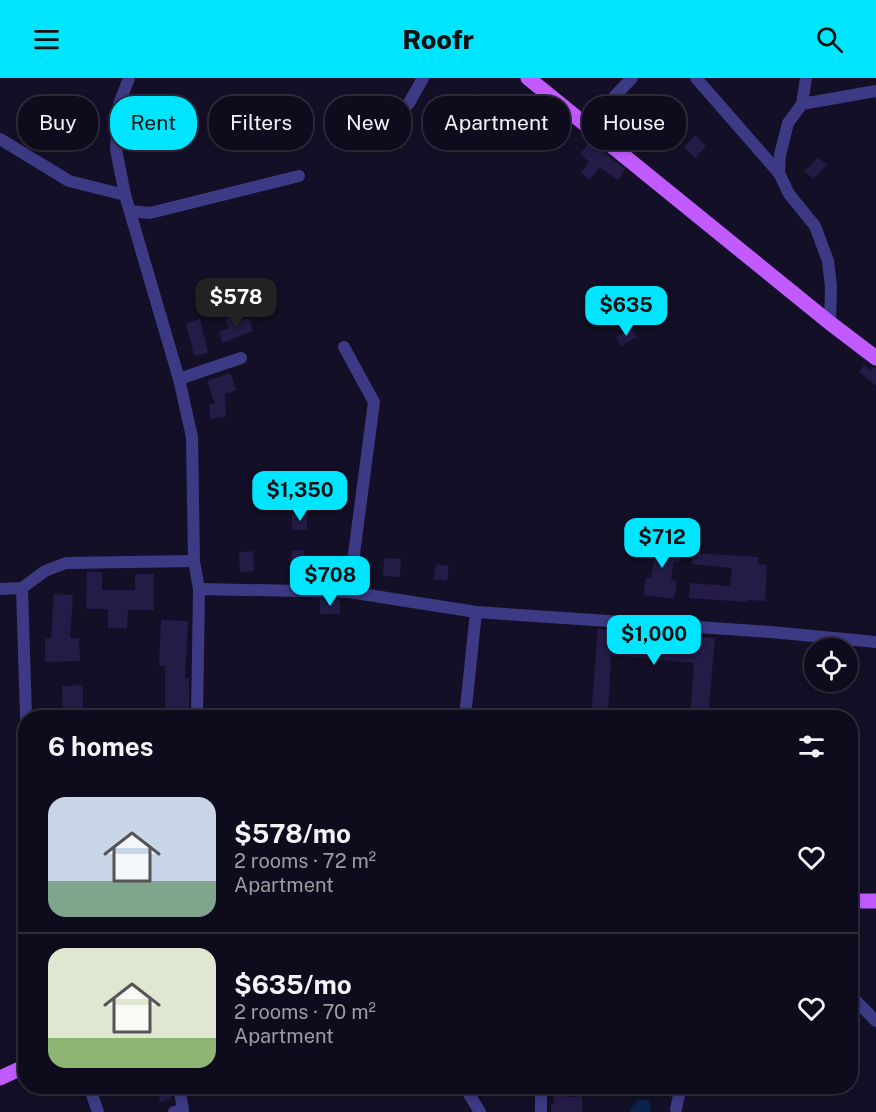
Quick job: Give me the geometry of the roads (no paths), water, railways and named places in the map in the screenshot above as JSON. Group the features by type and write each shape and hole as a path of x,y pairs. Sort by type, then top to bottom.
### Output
{"main road":[{"path":"528,78 582,123"},
{"path":"616,150 876,358"},
{"path":"858,901 876,901"},
{"path":"0,1078 18,1069"}],"street":[{"path":"129,78 119,104 116,149 125,195 179,379 192,437 194,561 199,589 197,710"},
{"path":"411,99 423,78"},
{"path":"615,96 632,78"},
{"path":"696,78 779,173 789,194 815,226 828,261 831,287 830,323"},
{"path":"779,173 780,155 788,123 802,104 806,78"},
{"path":"802,104 876,91"},
{"path":"0,139 69,181 125,195"},
{"path":"130,211 150,213 299,176"},
{"path":"344,346 374,402 350,592"},
{"path":"179,379 241,358"},
{"path":"0,589 22,588 45,571 66,563 194,561"},
{"path":"22,588 26,710"},
{"path":"199,589 350,592 476,612 771,632 876,642"},
{"path":"466,710 476,612"},
{"path":"858,1003 876,1021"},
{"path":"91,1094 98,1112"},
{"path":"174,1112 183,1110 180,1094"},
{"path":"469,1094 480,1112"},
{"path":"541,1094 541,1112"},
{"path":"676,1109 679,1094"}],"waterway":[{"path":"638,1112 643,1107"}]}
